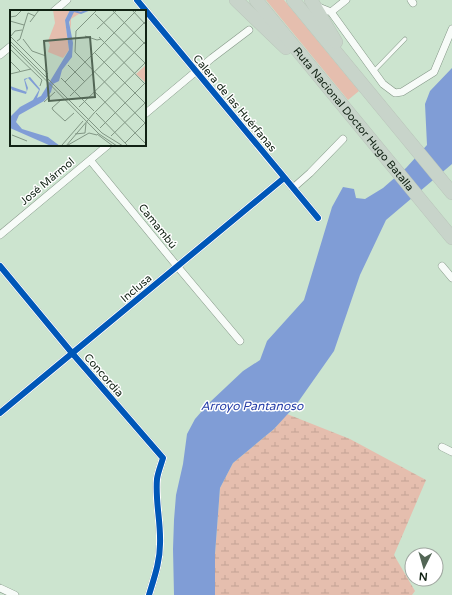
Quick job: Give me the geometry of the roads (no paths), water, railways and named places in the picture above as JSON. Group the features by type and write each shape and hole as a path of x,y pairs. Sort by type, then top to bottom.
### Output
{"highway":[{"path":"236,0 334,95"},
{"name":"Ruta Nacional Doctor Hugo Batalla","path":"256,0 452,238"},
{"path":"293,0 452,193"},
{"path":"312,3 355,74"}],"street":[{"path":"55,10 67,0"},
{"name":"Calera de las Huérfanas","path":"137,0 145,10"},
{"path":"331,12 346,0"},
{"path":"312,3 331,12 383,84 395,93 406,90 434,72 452,29"},
{"name":"Calera de las Huérfanas","path":"146,11 318,218"},
{"path":"146,113 249,30"},
{"path":"1,51 10,46"},
{"path":"293,188 343,139"},
{"name":"José Mármol","path":"0,235 107,146"},
{"name":"Camambú","path":"90,160 240,341"},
{"name":"Inclusa","path":"0,413 284,178"},
{"name":"Concordia","path":"0,266 72,353 163,458 157,477 160,521 158,568 149,595"},
{"path":"442,266 452,278"},
{"path":"442,447 452,452"},
{"path":"0,588 15,595"}],"lane":[{"path":"374,71 405,39"}],"water":[{"name":"Arroyo Pantanoso","path":"452,68 452,164 386,220 360,275 334,351 296,405 274,429 233,463 220,488 215,554 215,595 174,595 173,549 176,495 183,464 187,434 195,419 209,403 243,371 260,360 267,341 304,300 332,207 343,187 354,189 356,198 365,199 383,188 406,168 427,145 425,104 430,91"}]}
